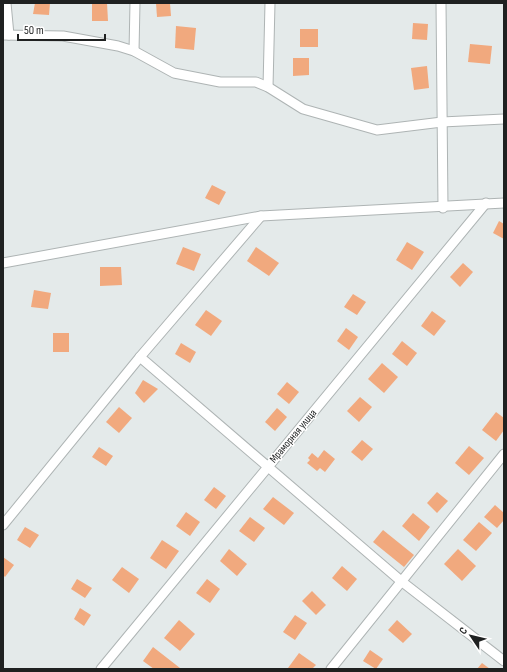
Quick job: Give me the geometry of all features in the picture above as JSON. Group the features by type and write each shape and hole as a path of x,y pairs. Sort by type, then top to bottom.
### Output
{"street":[{"path":"6,3 6,35 64,36 118,46 134,51 174,73 220,82 256,82 268,87 303,109 377,130 442,122 504,119"},
{"path":"134,51 135,3"},
{"path":"268,87 270,3"},
{"path":"441,3 443,208"},
{"path":"3,263 261,216 443,208 504,203"},
{"name":"Мраморная улица","path":"101,669 268,465 486,204"},
{"path":"3,525 140,357 261,216"},
{"path":"140,357 268,465 401,581 504,661"},
{"path":"331,669 504,454"}],"building":[{"path":"35,3 50,3 49,15 33,14"},
{"path":"92,3 107,3 108,21 92,21"},
{"path":"156,3 170,3 171,16 157,17"},
{"path":"413,23 428,24 427,40 412,39"},
{"path":"176,26 196,28 194,50 175,48"},
{"path":"300,29 318,29 318,47 300,47"},
{"path":"470,44 492,46 490,64 468,62"},
{"path":"293,58 309,58 309,75 293,76"},
{"path":"427,66 429,88 414,90 411,68"},
{"path":"212,185 226,192 219,205 205,198"},
{"path":"499,221 504,224 504,239 493,233"},
{"path":"407,242 424,252 412,270 396,260"},
{"path":"183,247 201,254 194,271 176,264"},
{"path":"256,247 279,263 269,276 247,261"},
{"path":"463,263 473,272 460,287 450,277"},
{"path":"100,267 121,267 122,285 100,286"},
{"path":"34,290 51,293 48,309 31,307"},
{"path":"353,294 366,302 357,315 344,307"},
{"path":"206,310 222,321 211,336 195,325"},
{"path":"432,311 446,321 434,336 421,326"},
{"path":"346,328 358,337 349,350 337,341"},
{"path":"53,333 69,333 69,352 53,352"},
{"path":"402,341 417,353 407,366 392,354"},
{"path":"181,343 196,352 190,363 175,354"},
{"path":"382,363 398,377 384,393 368,379"},
{"path":"143,380 158,389 144,403 135,393"},
{"path":"287,382 299,392 289,404 277,394"},
{"path":"360,397 372,407 359,422 347,411"},
{"path":"119,407 132,418 119,433 106,422"},
{"path":"277,408 287,417 275,431 265,422"},
{"path":"496,412 504,418 504,430 496,441 482,430"},
{"path":"362,440 373,449 362,461 351,452"},
{"path":"469,446 484,458 469,475 455,463"},
{"path":"99,447 113,456 106,466 92,457"},
{"path":"324,450 335,459 325,472 320,468 317,471 307,463 310,460 308,458 312,453 318,458"},
{"path":"214,487 226,496 216,509 204,500"},
{"path":"437,492 448,501 437,513 427,503"},
{"path":"273,497 294,513 284,525 263,509"},
{"path":"495,505 504,513 504,520 497,528 484,517"},
{"path":"186,512 200,522 190,536 176,526"},
{"path":"413,513 430,527 419,541 402,526"},
{"path":"250,517 265,528 254,542 239,531"},
{"path":"479,522 492,533 476,551 463,540"},
{"path":"25,527 39,535 30,548 17,540"},
{"path":"383,530 414,555 404,567 373,542"},
{"path":"162,540 179,551 166,569 150,558"},
{"path":"229,549 247,564 237,576 220,561"},
{"path":"458,549 476,566 462,581 444,564"},
{"path":"3,557 14,565 5,577 3,575"},
{"path":"342,566 357,579 347,591 332,578"},
{"path":"122,567 139,579 129,593 112,580"},
{"path":"77,579 92,588 85,598 71,589"},
{"path":"207,579 220,589 210,603 196,593"},
{"path":"312,591 326,605 316,615 302,601"},
{"path":"80,608 91,615 84,626 74,619"},
{"path":"295,615 307,623 295,640 283,632"},
{"path":"179,620 195,634 180,651 164,638"},
{"path":"397,620 412,634 403,643 388,630"},
{"path":"153,647 180,668 154,669 143,661"},
{"path":"370,650 383,659 376,669 363,661"},
{"path":"299,653 316,665 312,669 288,668"},
{"path":"482,663 490,669 477,669"}]}
